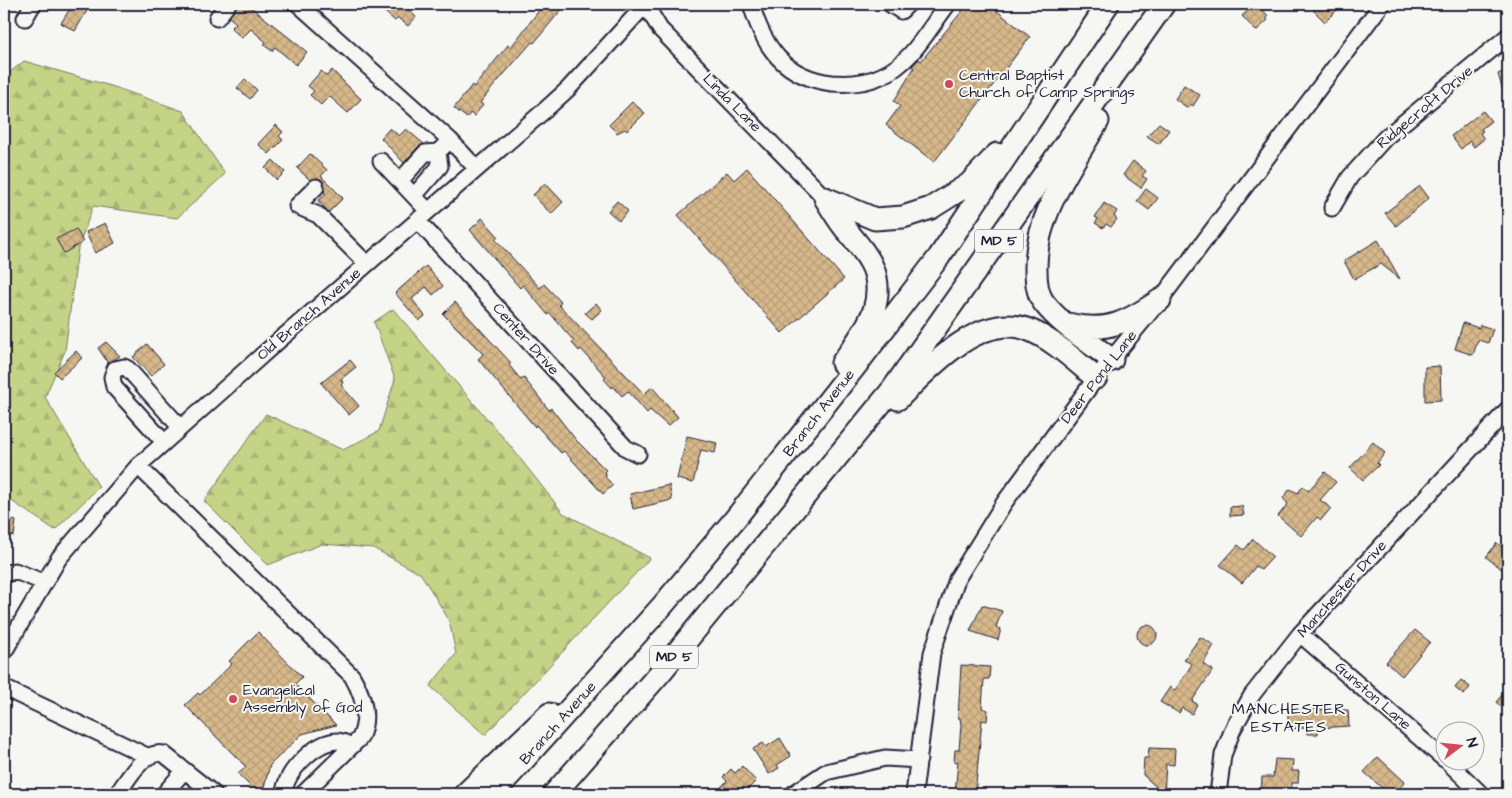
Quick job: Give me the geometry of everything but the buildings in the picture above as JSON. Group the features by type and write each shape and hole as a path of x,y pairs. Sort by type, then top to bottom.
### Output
{"highway":[{"name":"Branch Avenue","path":"493,794 663,605 786,454 938,257 1108,4"},
{"path":"1112,360 1065,323 1044,302 1037,287 1036,245 1050,203 1165,4"},
{"name":"MD 5","path":"554,794 660,673 892,390 1165,4"},
{"path":"825,198 875,219 903,217 932,208 969,184 996,154 1070,50 1086,38"},
{"path":"786,454 874,311 878,290 875,271 868,255 843,226 825,198"},
{"path":"1065,323 1088,328 1111,327 1128,320 1160,300"},
{"path":"825,471 922,375 950,352 979,333 994,327 1009,326 1026,329 1048,340 1096,378"},
{"path":"465,794 663,605"}],"street":[{"path":"24,18 33,4"},
{"path":"217,18 228,4"},
{"path":"298,4 450,140 478,169"},
{"name":"Old Branch Avenue","path":"4,652 43,582 72,540 138,466 180,427 568,89 645,4"},
{"name":"Linda Lane","path":"645,4 660,29 825,198"},
{"path":"751,4 757,26 766,43 782,62 800,75 822,81 846,84 881,76 907,58 948,4"},
{"path":"890,4 894,9 901,11 908,4"},
{"name":"Deer Pond Lane","path":"914,794 932,653 957,579 1004,503 1096,378 1160,300 1382,4"},
{"name":"Ridgecroft Drive","path":"1332,208 1350,177 1385,138 1508,36"},
{"path":"400,181 425,153 438,152 450,140"},
{"path":"414,196 440,166 438,152"},
{"name":"Center Drive","path":"381,161 414,196 423,216 626,448 638,454"},
{"path":"316,187 297,206 318,215 366,264"},
{"path":"164,442 114,386 112,377 116,369 124,367 128,369 180,427"},
{"name":"Manchester Drive","path":"1218,794 1223,755 1233,729 1252,695 1300,634 1508,409"},
{"path":"138,466 352,676 362,693 365,716 364,730 352,746 303,794"},
{"path":"4,574 15,571 43,582"},
{"name":"Gunston Lane","path":"1300,634 1434,750"},
{"path":"4,688 147,756"},
{"path":"284,794 290,777 308,756 326,743 339,741 352,746"},
{"path":"117,794 147,756 156,752 164,754 211,793"},
{"path":"793,794 826,772 884,758 919,760"},
{"name":"Gunston Lane","path":"1456,770 1482,794"},
{"path":"164,794 184,771"}],"green space":[{"path":"24,61 114,87 183,111 225,174 177,218 93,206 78,248 65,351 45,397 99,487 55,530 4,496 4,77"},
{"path":"393,309 507,442 563,513 650,558 485,735 430,686 456,654 449,620 421,574 373,548 322,544 268,565 204,501 266,414 343,450 379,431 395,379 374,322"}],"place":[{"name":"Central Baptist Church of Camp Springs","path":"949,84"},
{"name":"Evangelical Assembly of God","path":"233,699"}],"district":[{"name":"MANCHESTER ESTATES","path":"1289,718"}]}
